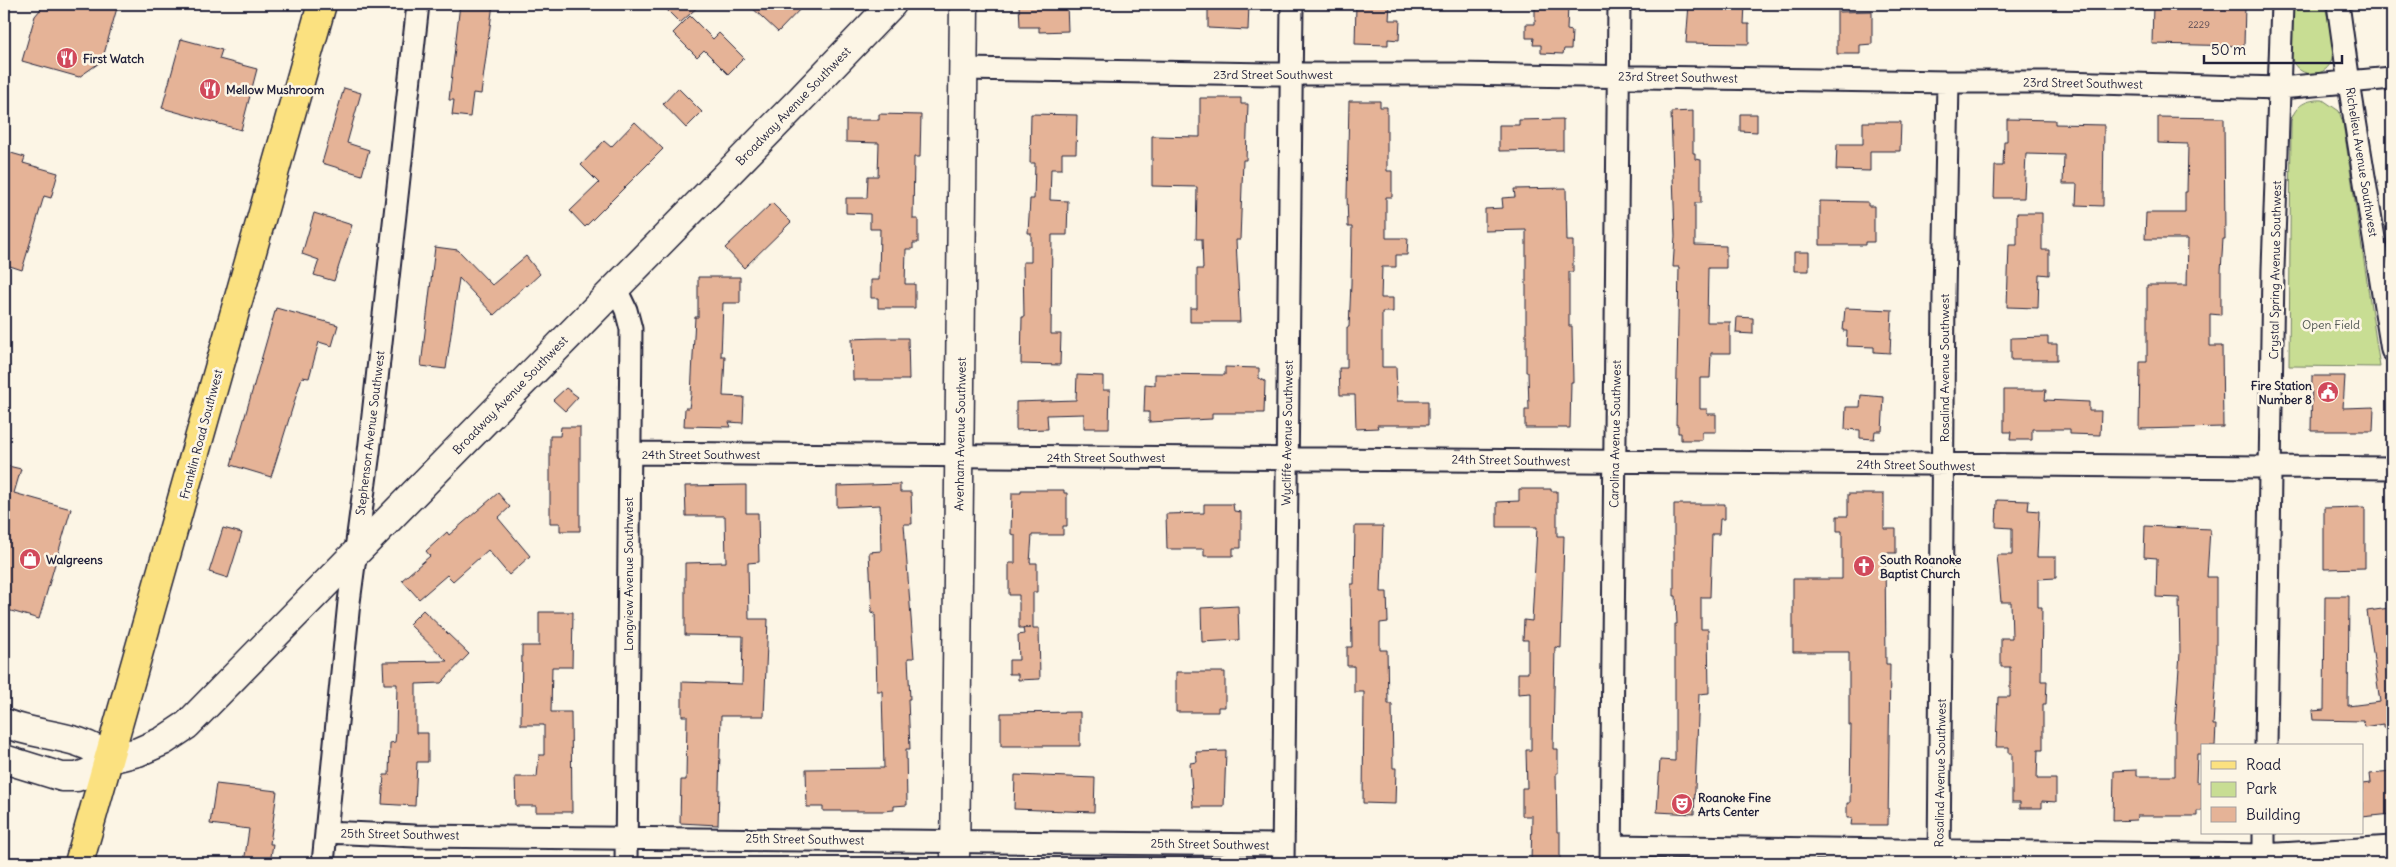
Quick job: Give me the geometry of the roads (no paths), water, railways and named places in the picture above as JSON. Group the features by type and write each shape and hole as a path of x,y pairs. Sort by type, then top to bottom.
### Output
{"main road":[{"name":"Franklin Road Southwest","path":"79,863 110,760 322,4"}],"street":[{"name":"Stephenson Avenue Southwest","path":"323,863 418,4"},
{"name":"Broadway Avenue Southwest","path":"4,759 62,777 90,774 110,760 138,752 163,740 187,725 892,4"},
{"name":"Avenham Avenue Southwest","path":"956,852 964,4"},
{"name":"Wycliffe Avenue Southwest","path":"1283,854 1292,4"},
{"name":"Carolina Avenue Southwest","path":"1611,855 1619,4"},
{"name":"Crystal Spring Avenue Southwest","path":"2266,744 2272,468 2273,269 2282,4"},
{"name":"Richelieu Avenue Southwest","path":"2338,4 2392,350"},
{"name":"23rd Street Southwest","path":"963,69 2060,82 2280,88 2392,78"},
{"name":"Rosalind Avenue Southwest","path":"1939,857 1948,82"},
{"name":"Longview Avenue Southwest","path":"615,288 626,310 631,329 626,863"},
{"name":"24th Street Southwest","path":"629,453 2392,468"},
{"path":"4,723 35,732 80,741 97,748 110,760"},
{"name":"25th Street Southwest","path":"326,832 415,836 626,838 956,852 1283,854"},
{"path":"2264,834 2264,859"},
{"path":"1611,855 1838,851 1939,857 2264,859 2392,848"}],"place":[{"name":"First Watch","path":"67,58"},
{"name":"Mellow Mushroom","path":"210,89"},
{"name":"Fire Station Number 8","path":"2328,392"},
{"name":"Walgreens","path":"30,559"},
{"name":"South Roanoke Baptist Church","path":"1864,566"},
{"name":"Roanoke Fine Arts Center","path":"1682,804"}],"park label":[{"name":"Open Field","path":"2331,324"}]}
